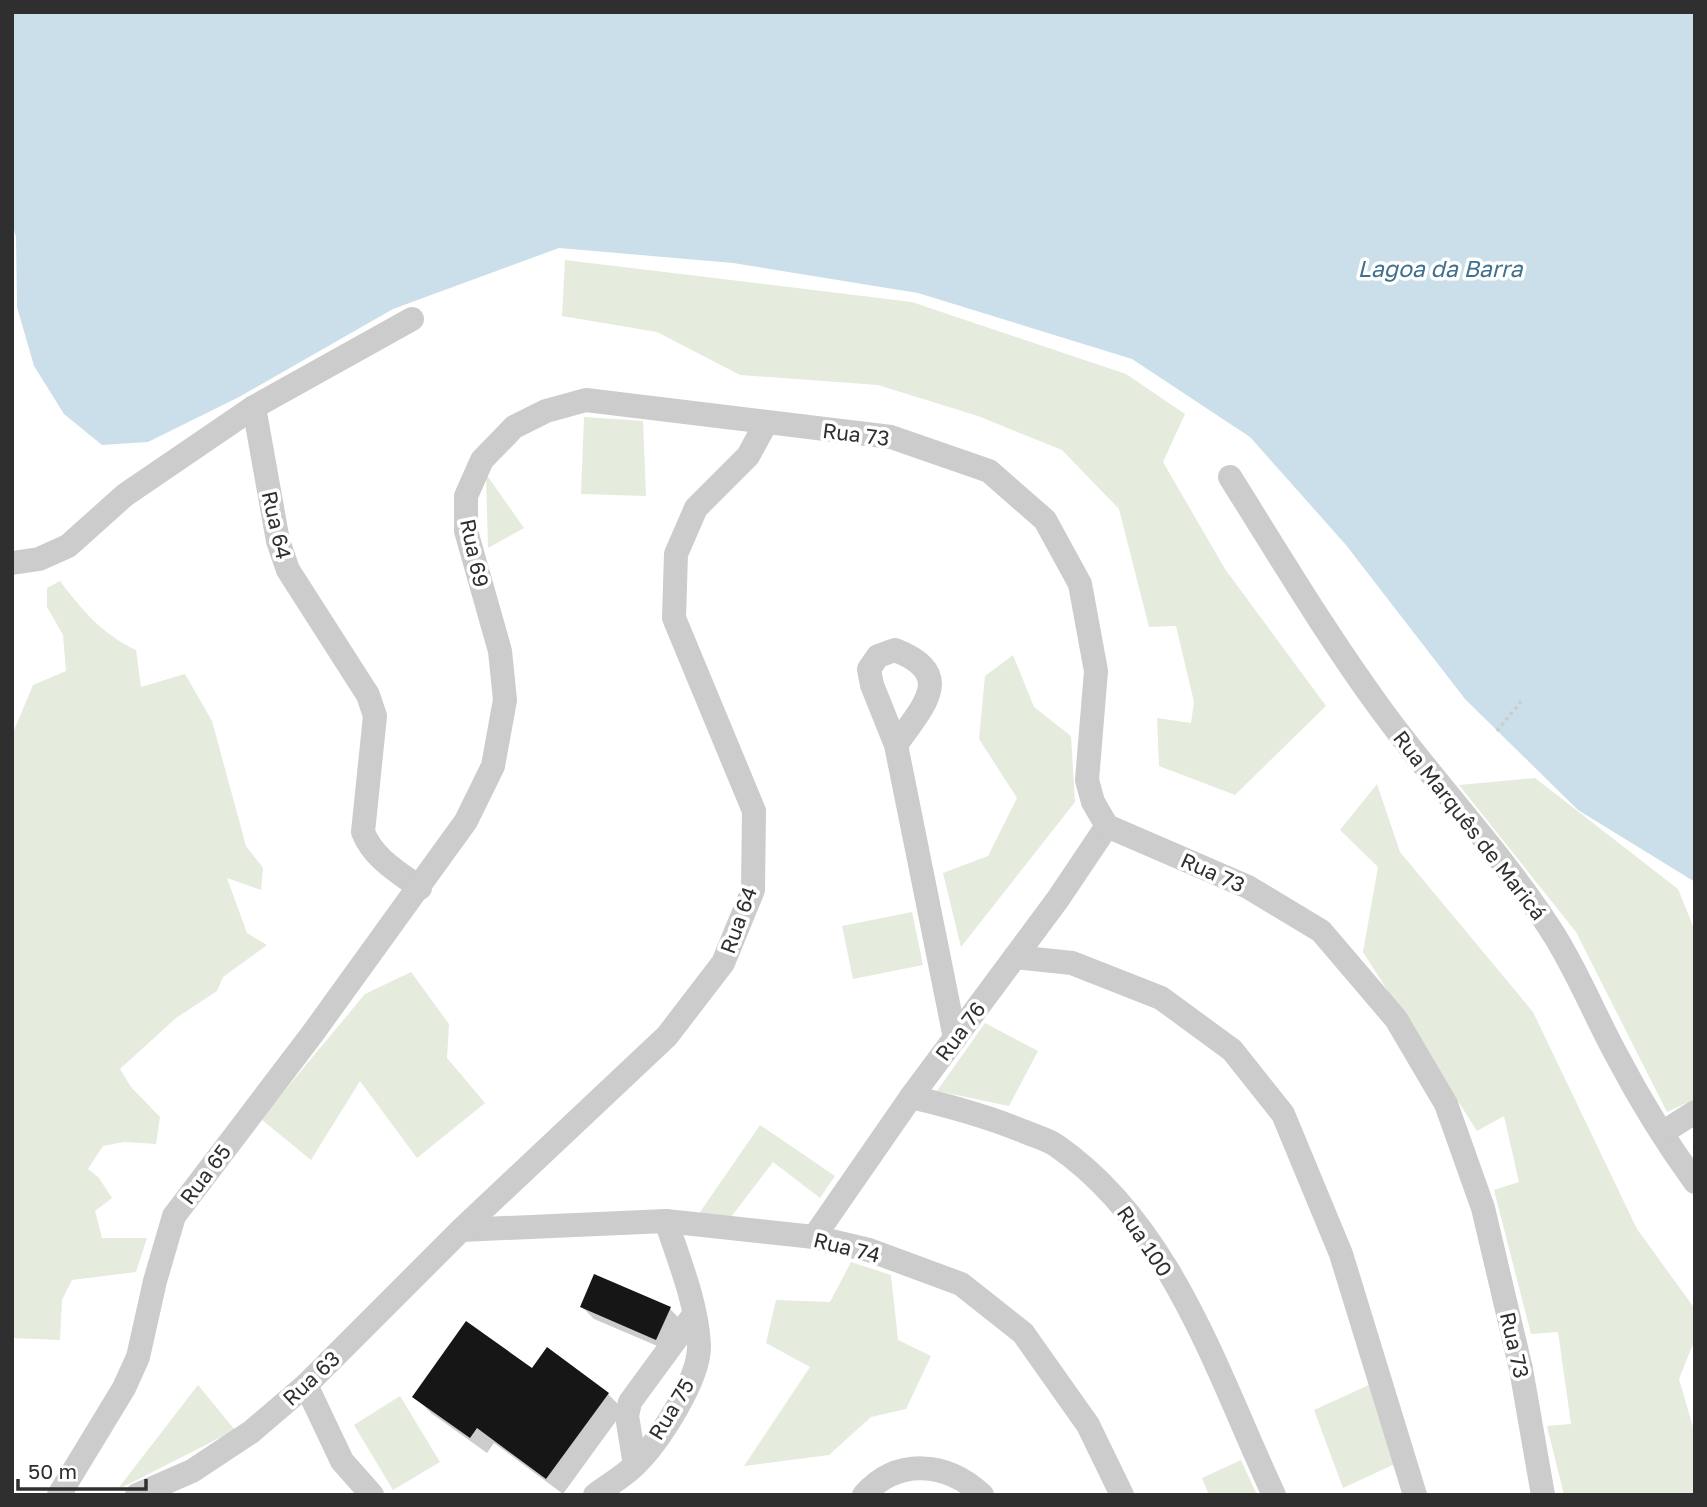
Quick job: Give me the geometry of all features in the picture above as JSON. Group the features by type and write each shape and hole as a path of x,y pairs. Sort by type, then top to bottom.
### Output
{"street":[{"path":"12,563 39,559 68,546 125,495 254,407 412,319"},
{"name":"Rua 69","path":"420,888 466,821 493,766 505,700 500,651 466,531 466,496 482,460 514,427 546,411 586,400 766,423"},
{"name":"Rua 64","path":"254,407 278,541 288,570 368,695 375,716 363,832 368,844 378,856 420,888"},
{"name":"Rua 64","path":"461,1230 667,1036 723,963 753,890 754,811 674,618 674,605 676,554 696,508 748,456 766,423"},
{"name":"Rua 73","path":"766,423 891,437 928,449 989,471 1045,520 1080,584 1096,671 1087,780 1093,802 1107,826 1248,887 1321,931 1396,1018 1446,1104 1483,1208 1521,1369 1543,1495"},
{"name":"Rua Marquês de Maricá","path":"1230,477 1380,709 1521,886 1552,931 1580,978 1617,1056 1662,1133 1695,1182"},
{"path":"897,745 955,1038"},
{"name":"Rua 76","path":"814,1237 911,1097 1015,957 1107,826"},
{"name":"Rua 65","path":"59,1495 124,1388 138,1357 155,1280 174,1216 420,888"},
{"path":"1015,957 1072,962 1161,998 1232,1050 1283,1114 1340,1254 1415,1495"},
{"name":"Rua 100","path":"911,1097 977,1112 1056,1145 1111,1193 1154,1247 1212,1354 1274,1495"},
{"path":"1662,1133 1695,1112"},
{"name":"Rua 74","path":"461,1230 666,1221 814,1237 869,1250 961,1284 1023,1333 1088,1425 1122,1495"},
{"name":"Rua 75","path":"595,1495 635,1465 680,1403 693,1377 699,1346 687,1287 666,1221"},
{"name":"Rua 63","path":"136,1495 191,1471 242,1439 306,1385 461,1230"},
{"path":"635,1465 627,1416 630,1402 693,1316"},
{"path":"306,1385 342,1461 372,1495"},
{"path":"864,1495 878,1479 904,1468 934,1469 974,1487 982,1495"}],"path":[{"path":"1497,731 1523,699"}],"shaded area":[{"path":"565,260 912,302 1126,374 1185,414 1163,462 1225,569 1326,706 1235,795 1159,766 1157,718 1191,723 1194,702 1176,626 1149,627 1119,509 1062,450 978,416 878,385 740,375 657,332 562,316"},
{"path":"584,417 643,421 646,496 581,494"},
{"path":"486,474 524,528 488,548"},
{"path":"60,581 93,620 113,637 136,650 141,687 185,674 212,721 246,846 263,868 261,890 227,878 247,933 267,945 223,977 217,991 176,1018 120,1069 131,1087 160,1117 156,1144 124,1142 103,1146 88,1169 99,1178 112,1198 95,1211 102,1238 147,1238 136,1272 72,1280 62,1300 60,1340 12,1338 12,735 33,685 66,671 63,635 47,607 47,588"},
{"path":"1013,655 1034,707 1071,736 1075,802 961,947 943,873 988,856 1017,798 979,739 985,676"},
{"path":"1535,778 1678,889 1695,931 1695,1099 1667,1112 1576,932 1459,785"},
{"path":"1377,784 1400,852 1533,1012 1637,1229 1695,1309 1695,1339 1679,1379 1695,1434 1695,1495 1564,1495 1547,1426 1571,1424 1558,1332 1531,1334 1494,1190 1519,1182 1504,1116 1477,1131 1363,952 1378,867 1340,830"},
{"path":"912,912 923,965 853,979 842,926"},
{"path":"411,972 449,1024 447,1058 485,1103 417,1158 360,1081 311,1160 261,1119 365,994"},
{"path":"985,1023 1038,1051 1009,1106 937,1091"},
{"path":"760,1125 835,1176 820,1198 773,1162 728,1221 698,1215"},
{"path":"851,1262 891,1275 898,1340 931,1356 906,1409 871,1417 829,1455 744,1466 810,1367 766,1343 776,1300 830,1302"},
{"path":"198,1385 235,1430 117,1490"},
{"path":"1369,1385 1395,1464 1343,1488 1314,1410"},
{"path":"400,1396 440,1462 393,1490 354,1425"},
{"path":"1241,1460 1257,1495 1209,1495 1202,1478"}],"water":[{"name":"Lagoa da Barra","path":"12,12 1695,12 1695,882 1578,810 1465,699 1346,545 1250,437 1132,359 918,293 733,263 559,248 393,309 239,397 148,442 102,445 64,414 34,366 17,307 16,237 12,223"}],"building":[{"path":"594,1274 671,1307 656,1340 580,1307"},
{"path":"466,1321 532,1368 547,1347 609,1393 546,1479 477,1428 470,1438 412,1397"}]}
